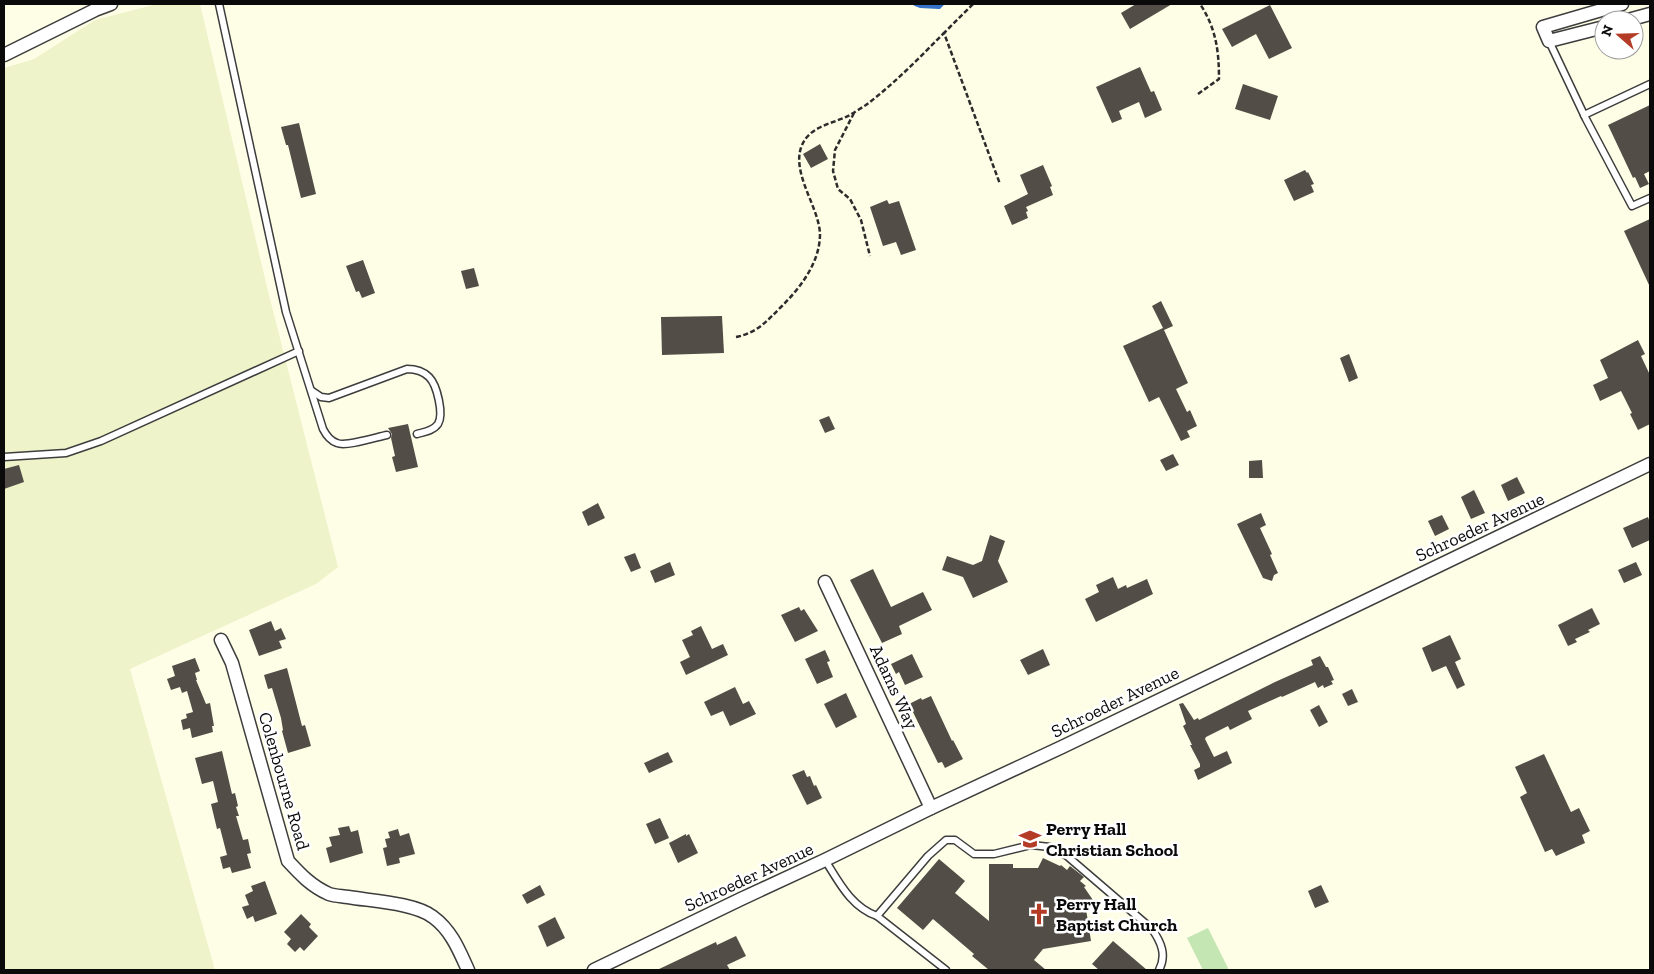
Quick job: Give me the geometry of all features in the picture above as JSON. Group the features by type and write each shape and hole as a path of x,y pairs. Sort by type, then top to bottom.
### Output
{"street":[{"path":"4,55 111,4"},
{"path":"1594,30 1549,41 1543,27 1622,4"},
{"name":"Schroeder Avenue","path":"594,970 1650,464"},
{"name":"Adams Way","path":"825,582 931,808"},
{"name":"Colenbourne Road","path":"221,640 232,663 288,861 308,882 330,894 396,904 414,908 432,916 455,942 468,970"}],"lane":[{"path":"219,4 286,312 323,429 327,436 338,444 387,435"},
{"path":"1549,41 1584,115 1632,206 1650,198"},
{"path":"1584,115 1650,84"},
{"path":"4,456 66,453 101,441 299,352"},
{"path":"312,391 321,397 329,398 407,369 420,371 432,381 441,409 441,417 433,429 417,434"},
{"path":"876,916 928,856 946,840 955,840 974,854 994,854 1031,846 1050,847 1067,856 1152,928 1159,938 1163,950 1163,964 1159,970"},
{"path":"826,860 850,899 876,916 946,970"}],"path":[{"path":"736,337 748,335 770,318 789,299 812,268 820,236 819,223 800,171 798,155 807,136 837,119 849,116 866,104 914,64 973,4"},
{"path":"1198,94 1219,79 1219,55 1210,18 1200,4"},
{"path":"944,33 1000,184"},
{"path":"854,113 835,150 833,171 838,189 850,199 861,220 870,256"}],"green space":[{"path":"157,4 200,4 266,283 338,567 316,584 130,669 215,970 4,970 4,68 34,59 95,20"},
{"path":"1208,928 1229,970 1203,970 1187,938"}],"building":[{"path":"1136,4 1172,4 1130,29 1121,13"},
{"path":"1270,5 1292,48 1269,59 1256,34 1232,47 1222,29"},
{"path":"1140,67 1151,92 1154,91 1162,110 1145,118 1139,102 1119,111 1122,119 1112,123 1096,87"},
{"path":"1243,84 1278,96 1270,120 1235,109"},
{"path":"1650,105 1650,171 1644,174 1649,184 1640,188 1635,177 1633,178 1608,125"},
{"path":"299,123 316,194 301,198 288,145 286,145 281,127"},
{"path":"820,144 828,159 811,168 803,154"},
{"path":"1043,165 1052,186 1050,187 1053,195 1026,207 1028,218 1012,225 1004,206 1028,194 1020,175"},
{"path":"1305,170 1314,184 1311,185 1314,192 1294,201 1284,180"},
{"path":"887,200 889,204 899,201 916,250 901,255 896,242 883,246 870,207"},
{"path":"1650,219 1650,287 1624,231"},
{"path":"363,260 375,293 362,298 359,291 356,292 346,266"},
{"path":"474,268 479,286 466,289 461,271"},
{"path":"1161,301 1173,326 1164,330 1188,383 1176,389 1187,412 1190,410 1197,426 1187,431 1190,437 1181,441 1159,397 1149,402 1123,346 1163,328 1152,306"},
{"path":"722,316 724,353 662,355 661,317"},
{"path":"1638,340 1645,354 1641,356 1650,375 1650,424 1638,430 1621,391 1600,401 1593,385 1608,378 1600,360"},
{"path":"1349,354 1358,378 1349,382 1340,358"},
{"path":"829,416 835,429 825,433 819,420"},
{"path":"408,424 418,467 396,472 392,457 395,456 391,438 392,434 388,428"},
{"path":"1173,454 1179,465 1166,471 1160,460"},
{"path":"1262,460 1263,478 1249,478 1249,461"},
{"path":"19,465 24,482 4,489 4,469"},
{"path":"1517,477 1525,493 1508,501 1501,485"},
{"path":"1474,490 1485,513 1471,519 1461,497"},
{"path":"598,503 605,518 588,526 582,512"},
{"path":"1261,513 1266,525 1260,528 1278,573 1274,575 1272,581 1263,578 1237,524"},
{"path":"1442,515 1449,529 1435,536 1428,521"},
{"path":"1648,517 1650,540 1632,548 1623,528"},
{"path":"990,535 1005,541 998,561 1008,582 973,598 963,577 942,570 947,556 973,565 982,561"},
{"path":"635,553 641,568 631,572 624,557"},
{"path":"670,562 675,575 655,583 650,571"},
{"path":"1636,562 1642,575 1624,583 1618,570"},
{"path":"873,569 891,607 923,592 932,610 899,626 902,634 882,643 850,580"},
{"path":"1113,577 1118,589 1126,585 1127,588 1147,579 1153,594 1096,622 1085,599 1099,592 1096,585"},
{"path":"799,607 801,611 804,609 818,631 795,642 781,615"},
{"path":"1592,608 1600,624 1588,630 1590,632 1575,639 1577,642 1568,646 1558,625"},
{"path":"271,621 275,631 281,628 286,639 279,641 282,648 259,656 249,630"},
{"path":"701,626 712,649 723,644 728,655 686,675 680,662 690,657 682,640 693,635 691,631"},
{"path":"1450,635 1461,659 1455,662 1465,685 1457,689 1446,666 1432,672 1422,648"},
{"path":"1043,649 1050,665 1028,675 1020,660"},
{"path":"825,650 830,661 827,662 833,677 817,684 805,659"},
{"path":"912,654 923,677 905,685 899,672 896,674 891,664"},
{"path":"1320,656 1326,667 1328,667 1334,680 1331,681 1333,684 1324,688 1323,685 1318,688 1315,682 1281,696 1248,711 1252,719 1230,730 1228,726 1206,737 1205,739 1214,757 1227,751 1232,763 1198,780 1194,770 1200,767 1200,764 1183,726 1186,724 1179,704 1183,703 1194,720 1198,718 1199,720 1313,665 1311,660"},
{"path":"195,658 200,671 195,673 196,680 206,704 210,703 214,726 212,726 213,732 192,738 190,728 183,730 181,720 187,718 186,714 193,712 187,691 182,693 180,687 171,690 167,679 175,676 172,666"},
{"path":"287,668 302,726 305,725 311,746 288,753 282,731 281,718 272,688 268,689 264,675"},
{"path":"735,687 743,704 749,701 756,714 730,726 723,711 711,716 704,702"},
{"path":"1352,689 1358,702 1348,706 1342,694"},
{"path":"846,693 857,717 836,728 824,704"},
{"path":"931,696 952,741 963,759 945,768 942,762 938,763 909,704 921,698 922,700"},
{"path":"1319,705 1328,722 1319,727 1310,710"},
{"path":"222,751 232,794 235,793 238,806 236,807 239,816 236,816 243,840 248,839 251,853 247,854 251,868 232,873 230,867 223,869 220,857 227,855 220,828 217,829 211,804 218,802 213,781 202,784 195,758"},
{"path":"668,752 673,762 649,773 644,763"},
{"path":"1544,754 1571,812 1579,808 1590,831 1582,835 1585,843 1556,856 1552,849 1545,852 1520,797 1527,793 1515,767"},
{"path":"804,770 807,777 810,776 814,786 816,785 822,798 807,805 792,775"},
{"path":"660,818 669,838 655,844 646,824"},
{"path":"349,826 351,832 358,830 363,853 330,863 326,848 332,846 329,837 340,835 338,828"},
{"path":"398,829 400,836 409,833 415,854 399,858 400,863 387,866 383,848 387,847 385,839 390,838 388,832"},
{"path":"686,834 686,836 689,834 698,853 678,863 669,843"},
{"name":"Perry Hall Baptist Church","path":"1043,858 1061,865 1067,870 1070,866 1084,877 1080,881 1086,886 1084,887 1095,903 1086,909 1091,941 1043,949 1034,960 1046,970 989,970 972,956 974,954 933,919 923,930 897,908 939,859 965,881 955,893 989,921 989,864 1013,864 1013,868 1038,868"},
{"path":"265,881 277,914 255,922 253,916 247,919 242,907 249,905 245,895 253,891 251,886"},
{"path":"540,885 545,895 527,904 522,895"},
{"path":"1321,885 1329,902 1315,908 1308,891"},
{"path":"301,914 311,924 309,927 318,936 304,951 300,947 295,952 287,944 291,939 284,932"},
{"path":"555,917 565,938 547,947 538,926"},
{"path":"736,936 746,956 727,965 730,970 657,970 716,942 717,945"},
{"path":"1113,941 1147,970 1099,970 1092,964"}],"waterway":[{"path":"915,4 939,7 942,4"}],"place":[{"name":"Perry Hall Christian School","path":"1030,839"},
{"name":"Perry Hall Baptist Church","path":"1039,914"}]}
